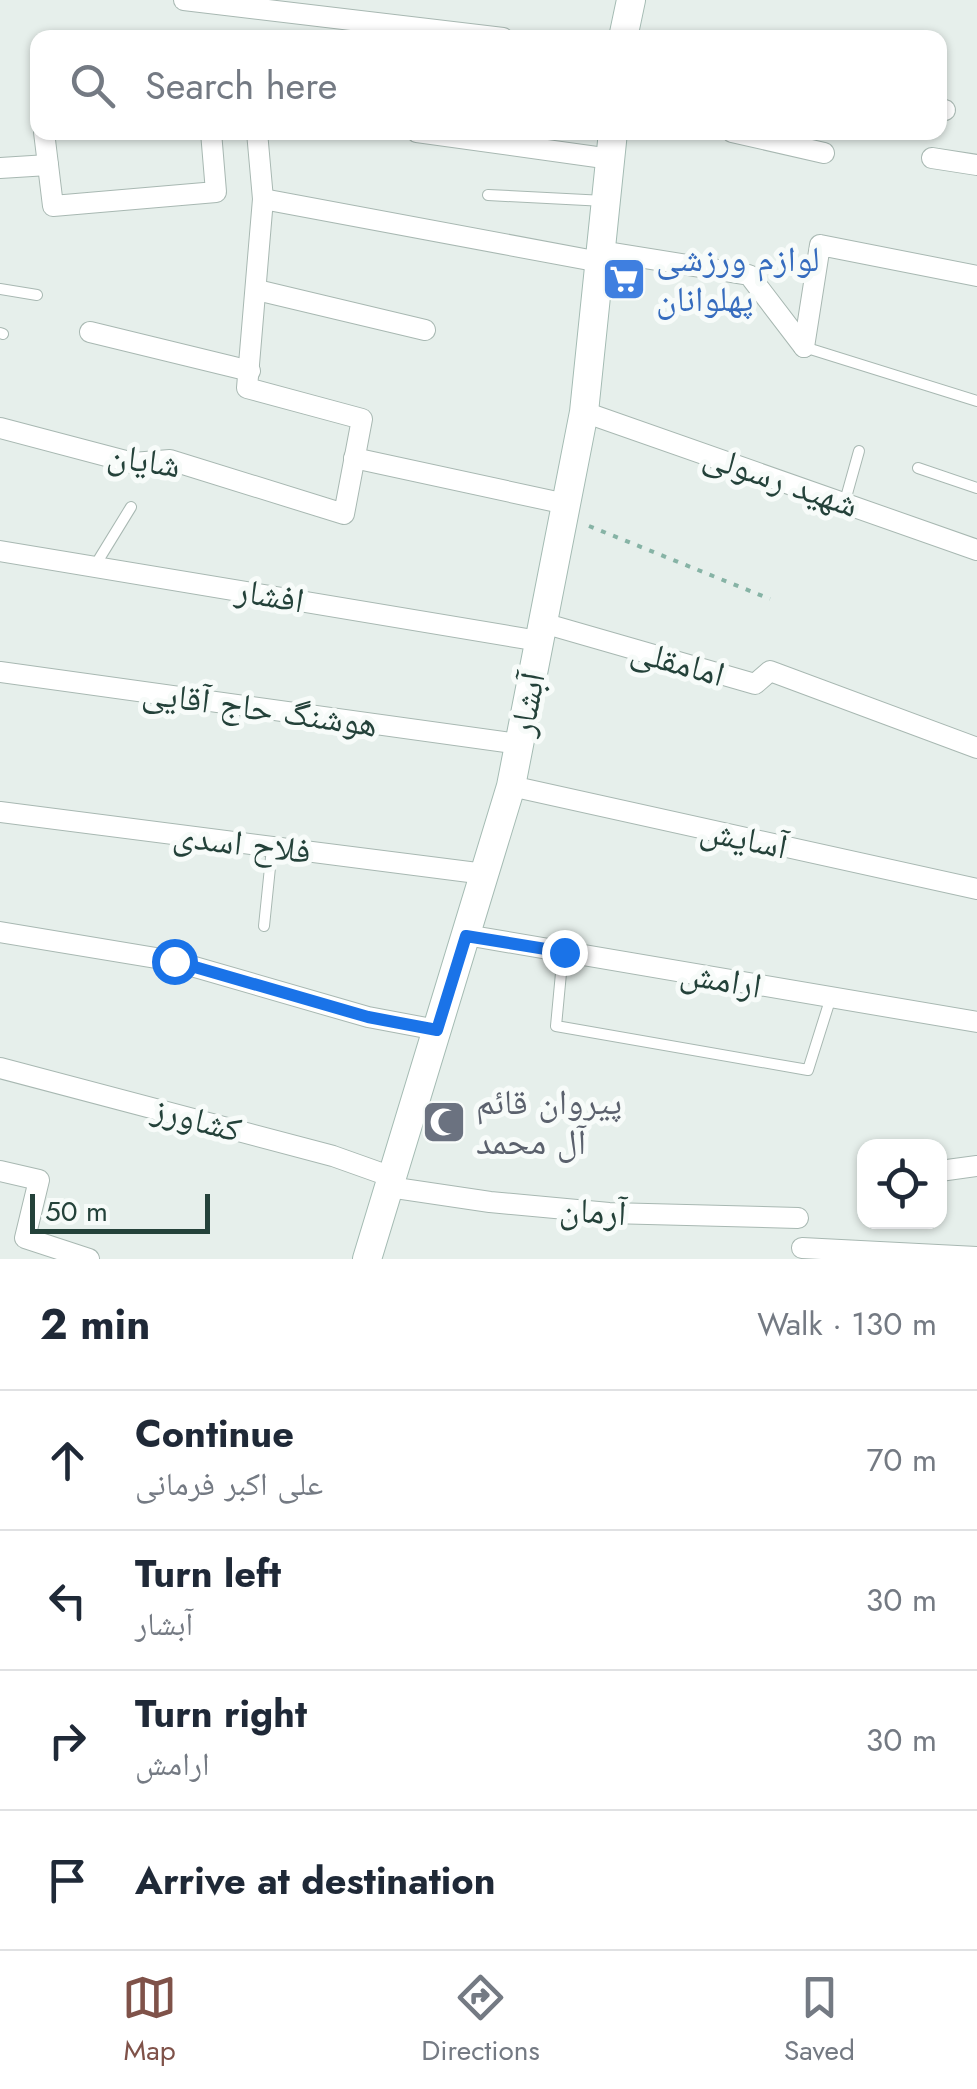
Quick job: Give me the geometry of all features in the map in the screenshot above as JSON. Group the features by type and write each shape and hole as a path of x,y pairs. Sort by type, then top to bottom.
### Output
{"street":[{"path":"184,0 436,30"},
{"path":"631,0 632,30"},
{"path":"45,140 53,206 214,193 217,188 213,140"},
{"path":"249,380 263,200 258,140"},
{"path":"528,140 612,146"},
{"path":"767,140 824,153"},
{"name":"آبشار","path":"367,1259 511,786 584,412 612,146"},
{"path":"932,158 977,165"},
{"path":"0,168 48,165"},
{"path":"263,200 600,256 748,274 804,347"},
{"path":"804,347 820,245 977,276"},
{"path":"256,290 426,330"},
{"path":"90,332 362,419 354,458 565,510"},
{"name":"شهید رسولی","path":"584,412 977,550"},
{"name":"شایان","path":"0,428 133,463 170,460 344,514 354,458"},
{"name":"افشار","path":"0,550 541,632"},
{"name":"امامقلی","path":"541,632 756,684 770,671 977,748"},
{"name":"هوشنگ حاج آقایی","path":"0,672 520,744"},
{"name":"آسایش","path":"511,786 977,889"},
{"name":"فلاح اسدی","path":"0,812 485,874"},
{"path":"0,932 174,961 368,1017 437,1030"},
{"name":"ارامش","path":"466,936 977,1022"},
{"name":"کشاورز","path":"0,1068 333,1156 391,1182"},
{"path":"947,1170 977,1166"},
{"path":"0,1170 39,1180 25,1238 89,1259"},
{"name":"آرمان","path":"391,1182 490,1202 609,1213 798,1218"},
{"path":"802,1248 977,1257"}],"lane":[{"path":"488,194 606,201"},
{"path":"0,289 37,295"},
{"path":"804,347 977,402"},
{"path":"844,501 858,451"},
{"path":"918,468 977,488"},
{"path":"96,564 131,507"},
{"path":"264,926 272,846"},
{"path":"564,952 556,1026 808,1070 830,997"}],"path":[{"path":"565,510 770,599"}],"place":[{"name":"لوازم ورزشی پهلوانان","path":"624,279"},
{"name":"پیروان قائم آل محمد","path":"444,1122"}],"route":[{"path":"174,961 368,1017 437,1030 466,936 564,952"}]}
